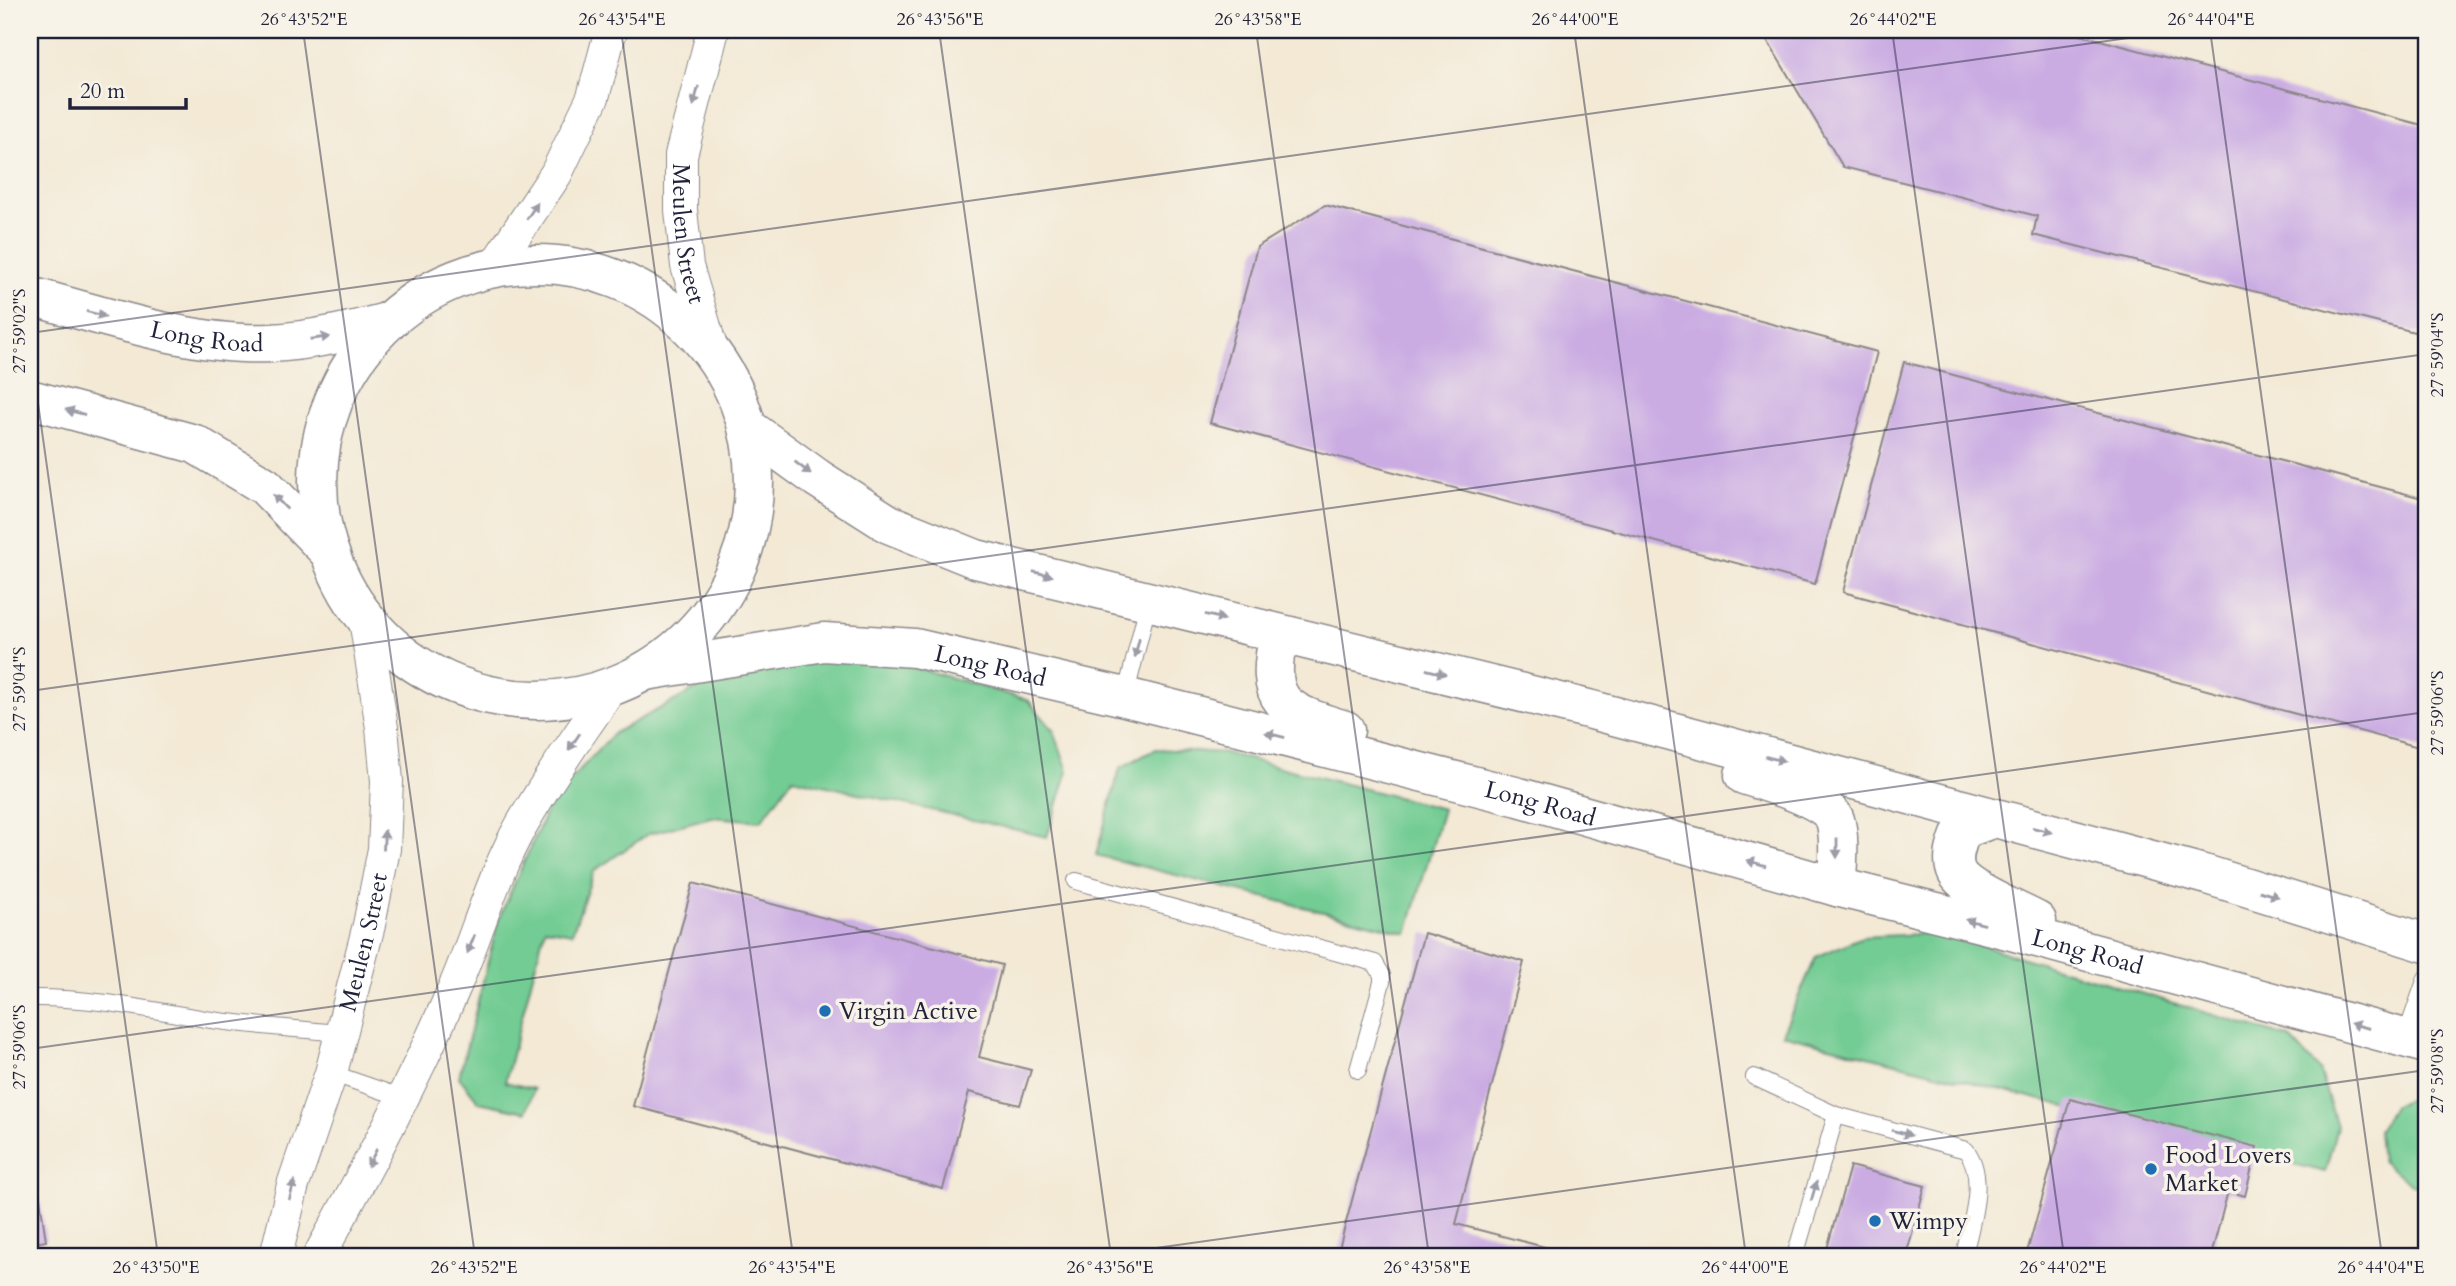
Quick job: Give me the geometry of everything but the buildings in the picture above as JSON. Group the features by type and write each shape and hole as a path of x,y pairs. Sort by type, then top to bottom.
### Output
{"street":[{"path":"494,267 556,174 593,97 611,30"},
{"name":"Meulen Street","path":"713,30 681,155 681,210 687,266 713,354"},
{"path":"532,263 576,267 613,278 653,297 679,316 713,354 731,383 748,428 755,468 754,508 747,540 731,583 702,624 679,647 629,679 579,696 538,700 505,698 478,692 438,677 397,652 365,619 345,591 328,551 316,491 318,453 327,415 341,382 362,349 387,322 418,298 454,279 494,267 532,263"},
{"name":"Long Road","path":"30,296 145,327 215,340 269,344 326,338 387,322"},
{"path":"30,399 195,444 265,486 328,551"},
{"path":"748,428 817,478 889,524 976,559 1592,710 2204,874 2426,943"},
{"name":"Meulen Street","path":"276,1256 293,1185 331,1073 369,925 384,849 387,780 365,619"},
{"path":"1279,634 1273,666 1274,688 1280,699 1292,710 1308,719 1408,746 1468,768 1519,797"},
{"name":"Long Road","path":"629,679 824,642 915,648 1125,697 1519,797 1837,887 2416,1041"},
{"path":"319,1256 403,1098 456,984 492,889 521,826 569,749 629,679"},
{"path":"1592,710 1632,738 1685,758 1788,789 1831,811 1837,831 1837,887"},
{"path":"1994,818 1962,830 1954,851 1957,873 1979,893 2118,960"}],"lane":[{"path":"1125,697 1149,600"},
{"path":"1076,881 1375,962 1382,975 1382,982 1358,1070"},
{"path":"2416,1041 2426,978"},
{"path":"30,998 63,998 141,1007 215,1020 341,1033"},
{"path":"331,1073 403,1098"},
{"path":"1754,1077 1836,1115 1966,1150 1973,1159 1976,1198 1964,1256"},
{"path":"1795,1256 1836,1115"}],"green space":[{"path":"824,658 897,662 1028,700 1054,731 1068,771 1047,837 793,778 761,821 711,817 648,834 594,871 572,933 545,928 505,1082 534,1089 526,1112 479,1102 459,1077 499,918 551,801 614,733 721,676"},
{"path":"1156,749 1225,753 1443,809 1407,933 1096,855 1120,768"},
{"path":"1940,933 2290,1038 2319,1070 2337,1126 2325,1172 1782,1034 1816,957 1862,937"},
{"path":"2426,1093 2426,1188 2412,1184 2381,1161 2378,1131 2394,1105"}],"place":[{"name":"Virgin Active","path":"825,1011"},
{"name":"Food Lovers Market","path":"2151,1169"},
{"name":"Wimpy","path":"1875,1221"}]}
